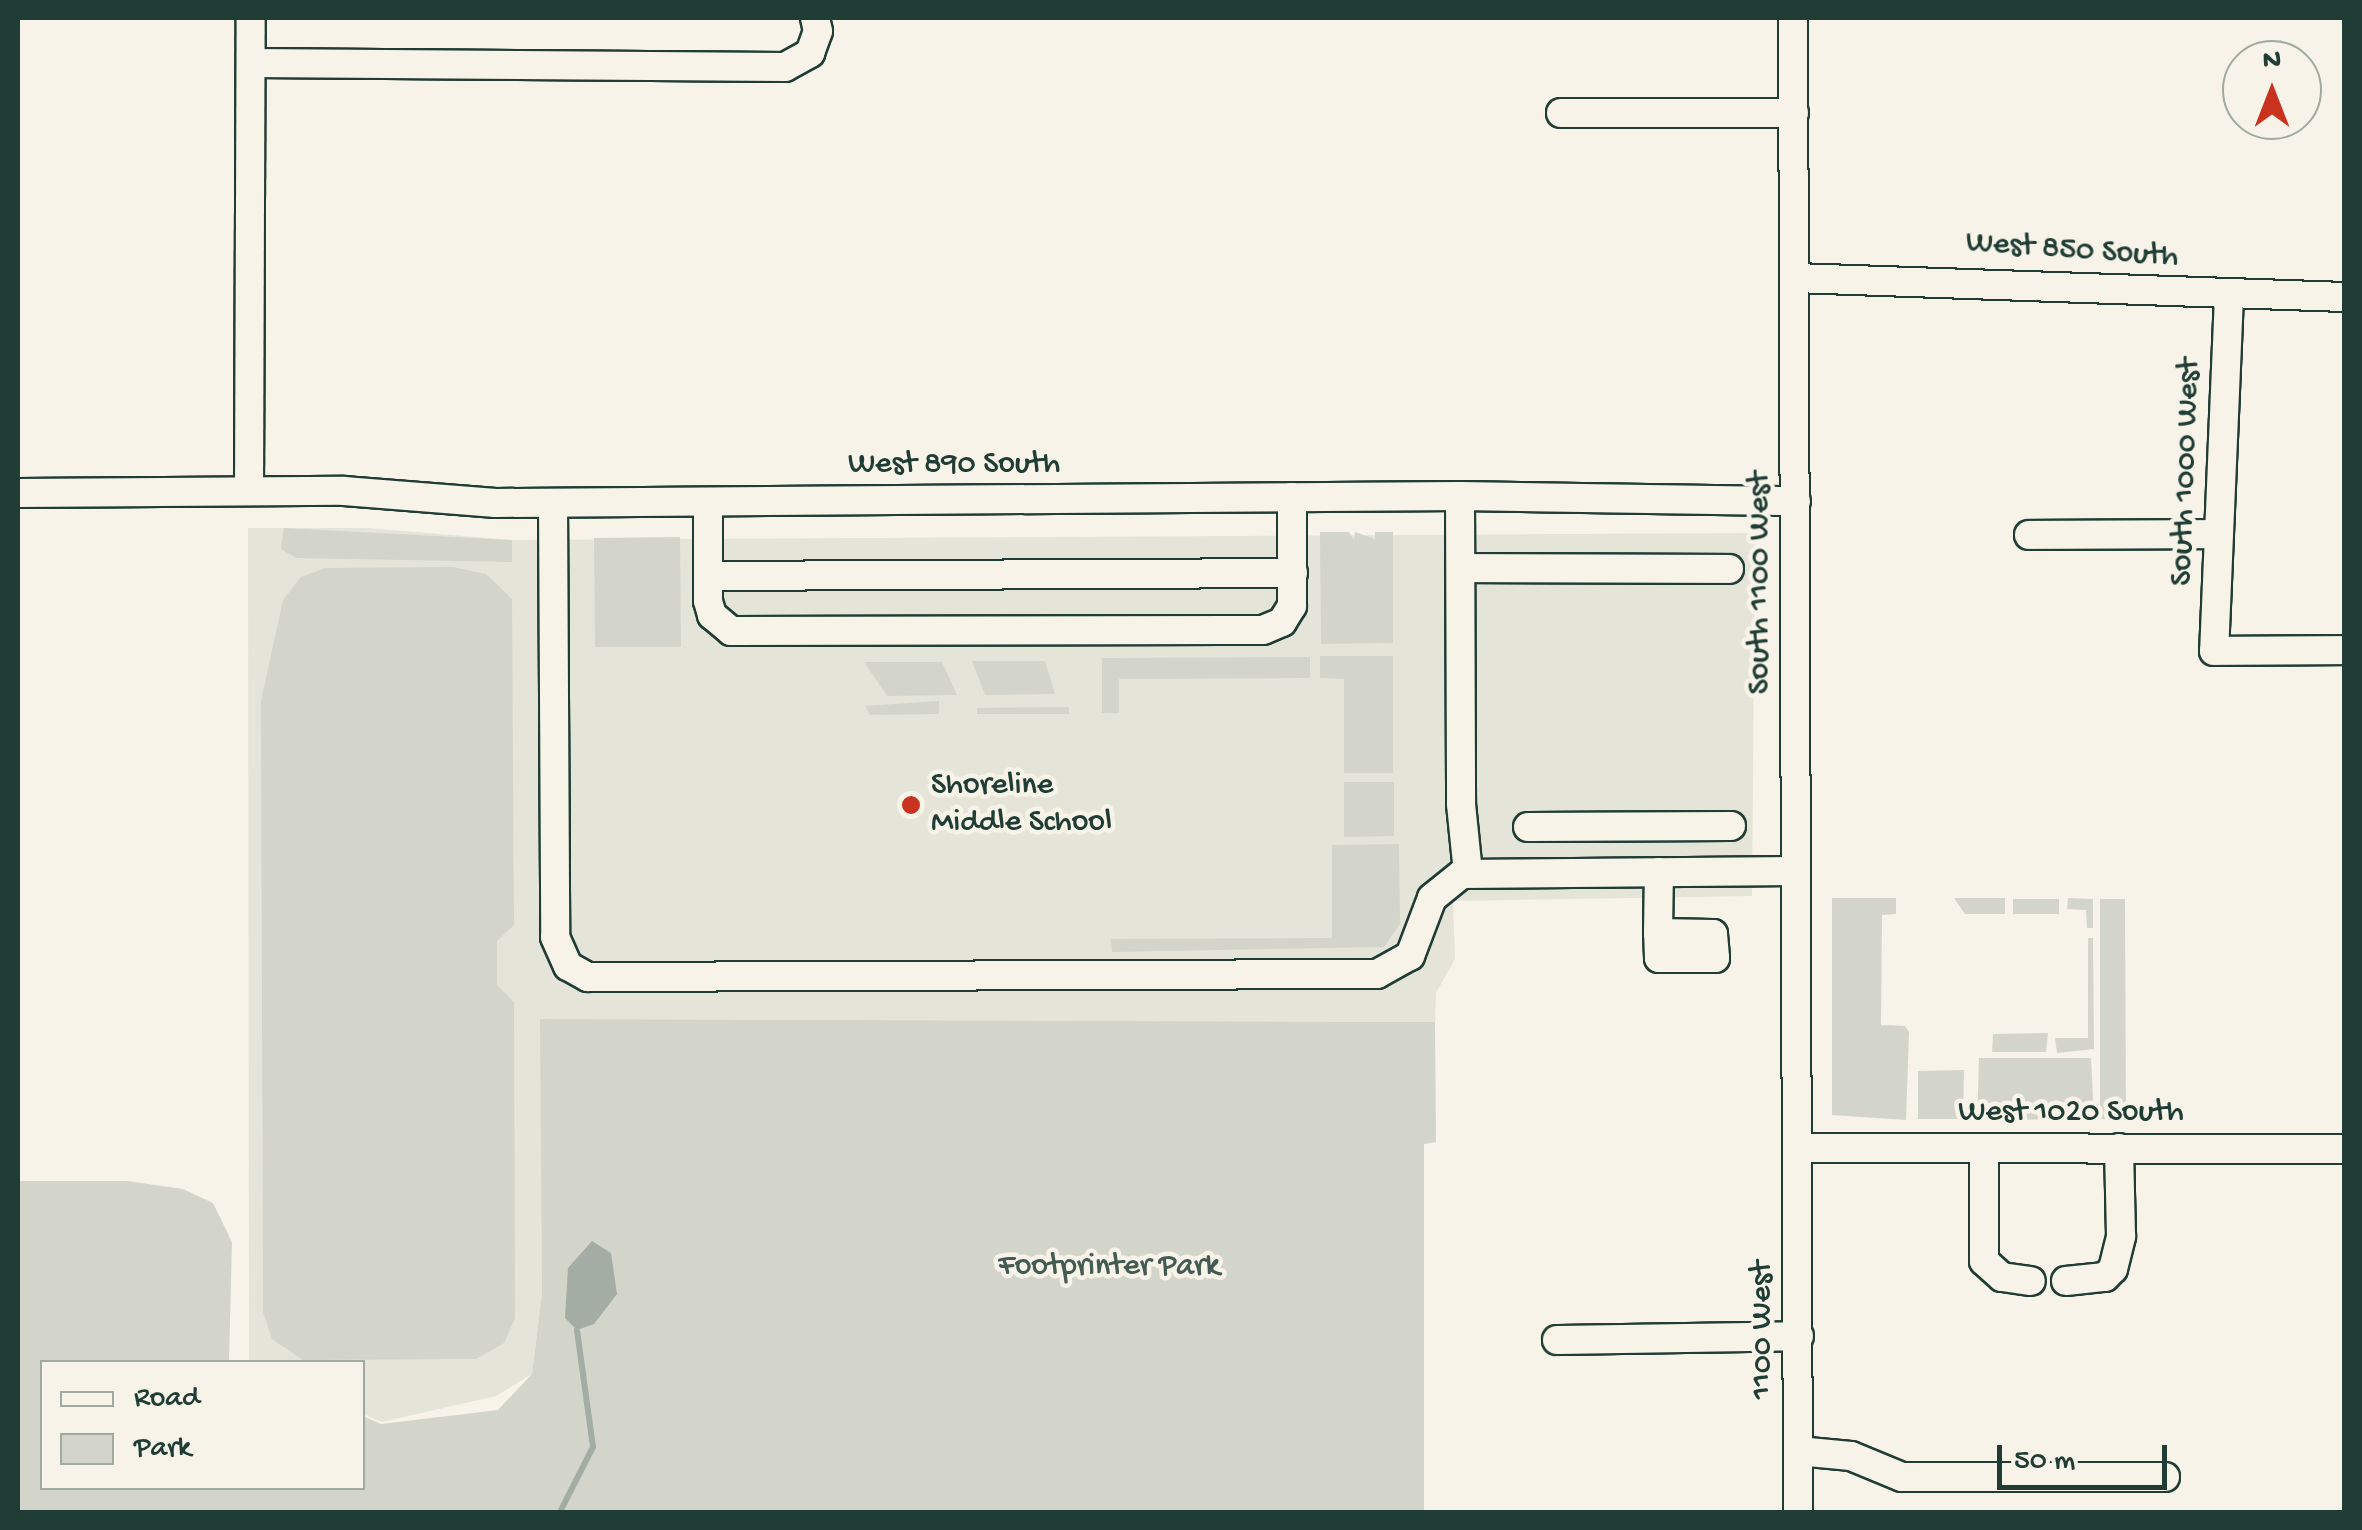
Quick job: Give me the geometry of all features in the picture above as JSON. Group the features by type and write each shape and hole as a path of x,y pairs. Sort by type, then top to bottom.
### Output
{"street":[{"path":"249,491 251,18"},
{"path":"252,64 785,67 810,53 818,31 814,18"},
{"name":"South 1100 West","path":"1794,18 1796,1148"},
{"path":"1561,113 1794,112"},
{"name":"West 850 South","path":"1795,278 1938,278 2229,296 2344,297"},
{"name":"South 1000 West","path":"2229,296 2214,650 2344,650"},
{"name":"West 890 South","path":"18,493 249,491 553,503 1460,496 1796,501"},
{"path":"1460,496 1461,804 1468,873"},
{"path":"708,502 712,615 731,631 1264,630 1288,615 1293,573 1292,498"},
{"path":"553,503 555,937 561,958 577,972 600,978 1377,974 1410,956 1432,898 1468,873 1796,871"},
{"path":"2028,536 2219,534"},
{"path":"1461,568 1729,569"},
{"path":"708,576 1293,573"},
{"path":"1528,827 1731,826"},
{"path":"1594,827 1595,872"},
{"path":"1658,872 1658,933"},
{"name":"West 1020 South","path":"1796,1148 2344,1149"},
{"name":"1100 West","path":"1796,1148 1798,1512"},
{"path":"1984,1148 1984,1261 2002,1277 2031,1281"},
{"path":"2066,1281 2105,1277 2113,1269 2121,1236 2118,1148"},
{"path":"1557,1340 1799,1336"},
{"path":"1798,1452 1852,1456 1902,1477 2166,1476"}],"shaded area":[{"path":"248,528 367,528 512,540 1755,533 1752,896 1453,901 1455,959 1436,993 1435,1022 541,1019 542,1293 532,1374 496,1396 382,1422 365,1415 365,1360 249,1360"},
{"path":"592,1241 611,1253 617,1294 594,1324 577,1330 565,1318 568,1268"}],"green space":[{"path":"284,528 512,540 512,562 296,558 281,549"},
{"path":"1320,532 1349,532 1354,540 1355,532 1375,539 1375,532 1393,532 1393,643 1321,644"},
{"path":"680,537 681,647 595,647 594,538"},
{"path":"453,567 486,574 512,599 514,925 497,941 497,985 514,1002 515,1318 504,1343 476,1359 303,1360 272,1339 263,1312 261,701 283,600 301,577 325,568"},
{"path":"1320,656 1393,656 1393,773 1344,773 1344,679 1320,678"},
{"path":"1310,657 1310,678 1119,679 1119,713 1102,713 1102,658"},
{"path":"972,661 1045,661 1055,694 985,695"},
{"path":"864,662 942,662 957,695 887,696"},
{"path":"939,701 939,714 870,715 865,706"},
{"path":"1069,707 1069,714 977,714 977,708"},
{"path":"1344,782 1394,782 1394,836 1344,837"},
{"path":"1399,844 1400,924 1384,947 1112,952 1111,939 1332,938 1332,845"},
{"path":"1832,898 1896,898 1896,914 1882,915 1881,1025 1905,1026 1909,1032 1906,1120 1832,1115"},
{"path":"1954,898 2005,898 2005,914 1965,914"},
{"path":"2068,898 2093,899 2093,928 2087,928 2086,910 2067,909"},
{"path":"2013,899 2059,899 2059,914 2013,914"},
{"path":"2100,899 2125,899 2126,1119 2100,1119"},
{"path":"2088,938 2093,938 2094,1049 2057,1053 2055,1038 2088,1038"},
{"name":"Footprinter Park","path":"540,1019 1435,1022 1436,1142 1424,1144 1424,1512 18,1512 18,1181 127,1181 183,1189 213,1203 232,1242 229,1360 40,1360 40,1490 365,1490 365,1417 381,1424 498,1410 532,1374 542,1293"},
{"path":"2048,1033 2046,1052 1992,1052 1993,1034"},
{"path":"1979,1058 2091,1058 2094,1119 1977,1120"},
{"path":"1964,1070 1963,1119 1918,1119 1918,1071"}],"waterway":[{"path":"560,1512 593,1447 577,1330"}],"place":[{"name":"Shoreline Middle School","path":"911,805"}]}
